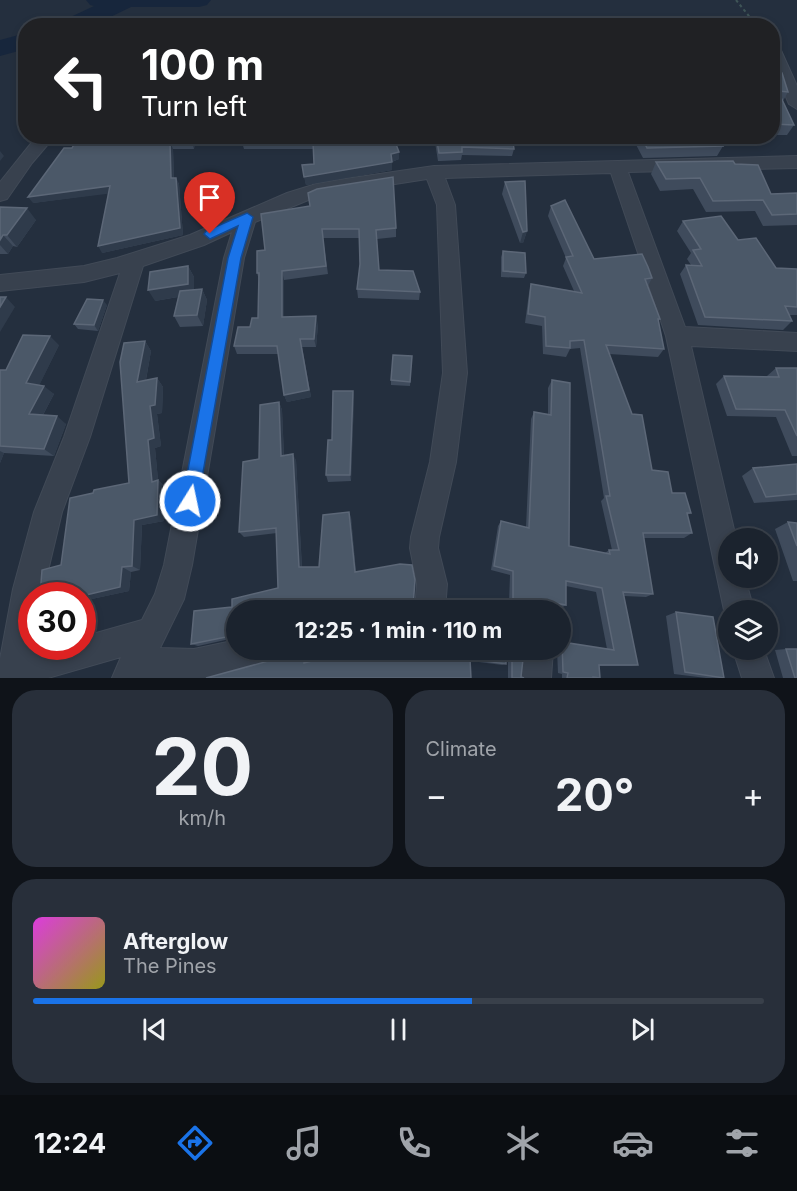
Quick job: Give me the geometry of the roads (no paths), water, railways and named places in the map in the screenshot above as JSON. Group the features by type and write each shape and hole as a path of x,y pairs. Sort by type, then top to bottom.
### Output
{"street":[{"path":"783,68 797,104"},
{"path":"0,195 40,144"},
{"path":"0,283 84,274 134,261 197,240 247,217 316,190 434,172 797,162"},
{"path":"617,167 633,206 677,336 720,528"},
{"path":"431,600 432,584 424,548 425,537 443,462 455,373 446,205 434,172"},
{"path":"131,671 169,599 178,565 234,258 247,217"},
{"path":"6,676 48,512 77,437 134,261"},
{"path":"677,336 797,342"},
{"path":"6,676 152,632"},
{"path":"131,671 194,665 226,658"},
{"path":"535,678 537,660"},
{"path":"752,660 758,678"}],"waterway":[{"path":"98,0 199,0"},
{"path":"88,18 125,1"},
{"path":"0,48 18,43"}]}
